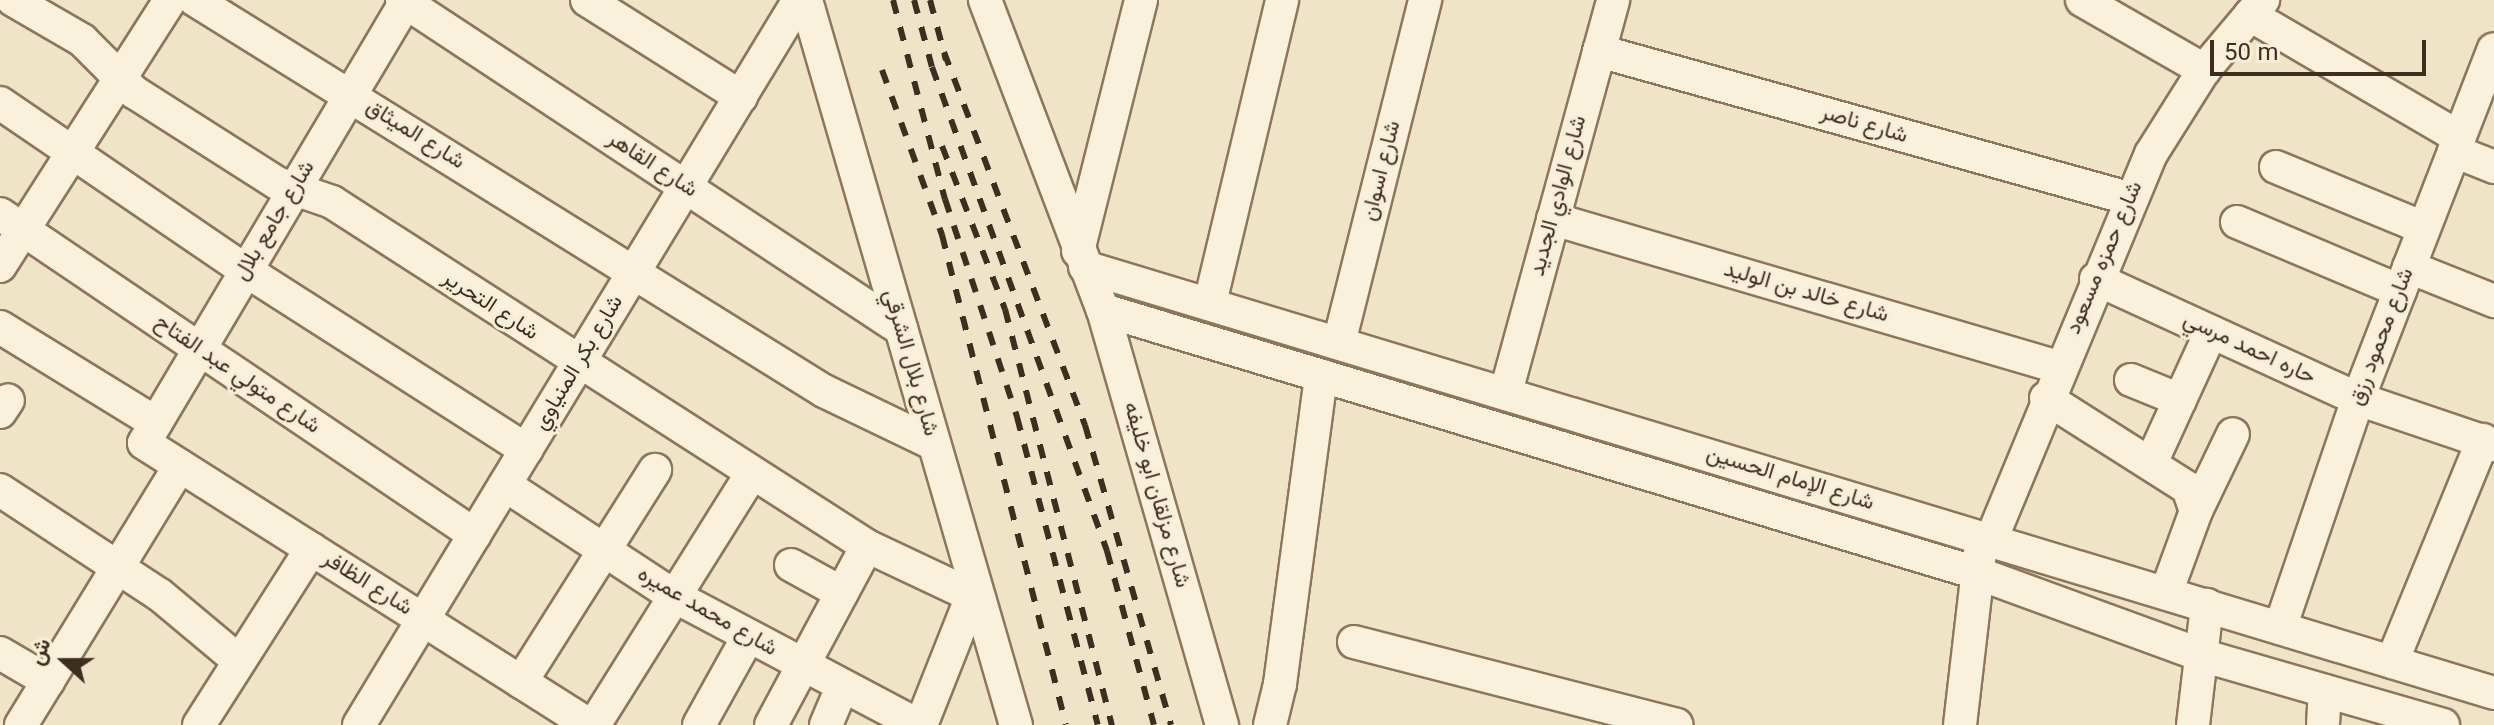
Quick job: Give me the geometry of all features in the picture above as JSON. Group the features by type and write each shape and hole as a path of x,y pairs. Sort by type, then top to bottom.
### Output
{"street":[{"name":"شارع التحرير","path":"13,0 82,40 121,75 134,92 277,183 332,202 867,546 975,597"},
{"path":"0,266 12,221 71,154 170,0"},
{"name":"شارع الميثاق","path":"195,0 824,391 932,443"},
{"path":"587,0 741,97"},
{"name":"شارع مزلقان ابو خليفه","path":"985,0 1103,310 1222,725"},
{"path":"1082,259 1141,0"},
{"path":"1210,303 1282,0"},
{"name":"شارع اسوان","path":"1339,343 1425,0"},
{"name":"شارع الوادي الجديد","path":"1506,392 1613,0"},
{"name":"شارع جامع بلال","path":"150,433 405,1"},
{"name":"شارع القاهر","path":"405,1 901,329"},
{"path":"2085,1 2204,70"},
{"name":"شارع بكر المنياوي","path":"359,725 741,97 792,3"},
{"name":"شارع بلال الشرقي","path":"792,3 901,329 975,597 1016,725"},
{"path":"2257,7 2494,167"},
{"name":"شارع حمزه مسعود","path":"1960,725 1977,573 1986,539 2128,198 2204,70 2257,7"},
{"name":"شارع محمود رزق","path":"2280,628 2358,399 2494,49"},
{"name":"شارع ناصر","path":"1599,51 2128,198"},
{"path":"0,103 245,270 526,450"},
{"path":"2276,167 2424,228"},
{"name":"شارع خالد بن الوليد","path":"1553,219 2058,367"},
{"name":"شارع متولي عبد الفتاح","path":"12,221 475,535"},
{"path":"2237,222 2404,279 2494,301"},
{"name":"شارع الإمام الحسين","path":"1082,259 1339,343 2392,662 2492,686"},
{"name":"حاره احمد مرسي","path":"2096,279 2358,399 2488,442"},
{"name":"شارع الإمام الحسين","path":"1103,310 1977,573 2201,655 2424,722"},
{"name":"شارع الظافر","path":"0,327 150,433 180,466 592,725"},
{"path":"2151,463 2211,332"},
{"path":"1270,725 1280,684 1321,376"},
{"path":"2131,380 2180,400"},
{"path":"2046,398 2188,488 2196,511"},
{"path":"2166,593 2196,511 2233,434"},
{"path":"2392,662 2488,442"},
{"path":"21,725 180,466"},
{"path":"521,682 655,470"},
{"path":"592,725 752,473"},
{"name":"شارع محمد عميره","path":"505,485 674,596 841,689 883,718 919,725"},
{"path":"0,490 118,566 239,661"},
{"path":"771,725 867,546"},
{"path":"199,725 311,549"},
{"path":"791,565 842,593"},
{"path":"919,725 975,597"},
{"path":"2193,725 2207,605"},
{"path":"699,725 748,637"},
{"path":"1354,642 1663,723"},
{"path":"0,653 48,681"},
{"path":"826,725 841,689"},
{"path":"2323,725 2325,691"}],"railway":[{"path":"893,0 945,199 1017,417 1098,725"},
{"path":"914,0 932,67 1107,551 1154,725"},
{"path":"930,0 946,60"},
{"path":"944,52 1085,425 1171,725"},
{"path":"882,70 942,235 1066,725"},
{"path":"942,146 1005,309 1112,725"}]}
